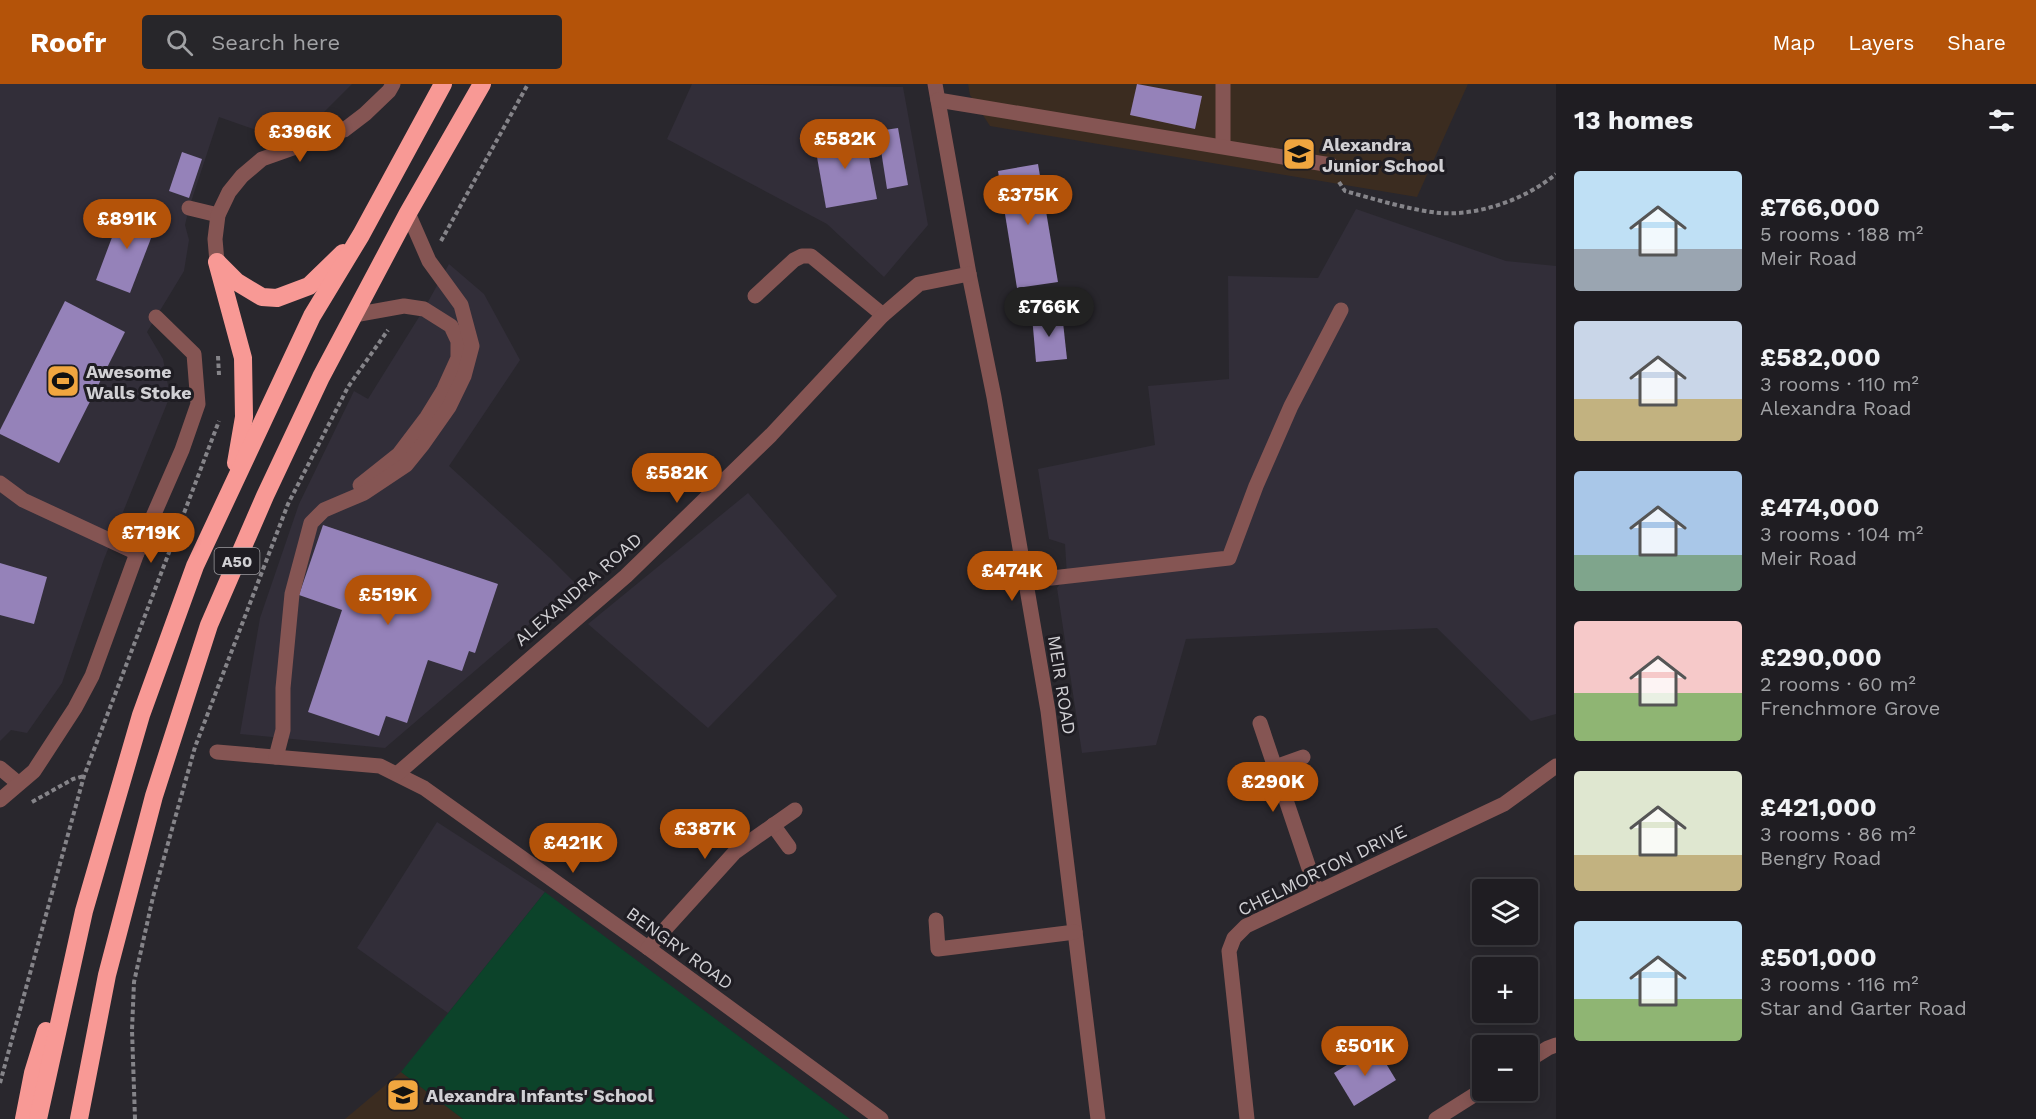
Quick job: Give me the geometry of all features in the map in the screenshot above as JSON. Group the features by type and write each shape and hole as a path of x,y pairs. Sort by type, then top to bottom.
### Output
{"highway":[{"name":"A50","path":"38,1119 90,890 141,715 195,566 312,316 362,235 443,84"},
{"name":"A50","path":"79,1119 107,975 154,796 209,625 310,399 408,213 482,84"},
{"path":"217,262 237,282 262,297 277,298 309,286 362,235"},
{"path":"217,262 243,358 244,417 231,489"},
{"path":"24,1119 33,1073 90,890"},
{"path":"85,1119 87,1076"}],"street":[{"path":"217,262 215,239 218,215 229,192 242,176 262,159 344,130 365,114 389,91 393,84"},
{"name":"MEIR ROAD","path":"935,84 994,397 1048,711 1098,1119"},
{"path":"1223,84 1223,146"},
{"path":"938,100 1331,165"},
{"path":"189,208 218,215"},
{"path":"276,757 283,730 286,647 294,584 311,523 324,510 364,493 406,465 449,407 464,376 472,346 461,305 429,261 408,213"},
{"path":"755,296 794,260 812,255 883,315"},
{"name":"ALEXANDRA ROAD","path":"397,774 627,576 771,435 883,315 919,284 969,274"},
{"path":"344,500 351,491 399,454 427,417 458,358 458,341 451,326 424,309 404,306 354,315"},
{"path":"1025,581 1229,558 1256,486 1291,406 1341,310"},
{"path":"0,800 34,771 75,708 92,676 137,553 182,450 198,404 194,354 156,317"},
{"path":"0,483 23,500 137,553"},
{"path":"1260,723 1317,892"},
{"name":"BENGRY ROAD","path":"217,752 380,766 424,788 648,948 881,1119"},
{"path":"1275,767 1303,758"},
{"name":"CHELMORTON DRIVE","path":"1247,1119 1229,951 1234,939 1246,926 1504,804 1556,766"},
{"path":"0,768 18,783"},
{"path":"648,948 735,852 795,810"},
{"path":"773,825 789,847"},
{"path":"936,920 939,949 1075,932"},
{"path":"1538,1054 1556,1045"},
{"path":"1436,1119 1472,1096"}],"path":[{"path":"429,261 528,84"},
{"path":"1331,165 1336,179 1345,191 1439,213 1465,212 1489,207 1533,190 1556,174"},
{"path":"135,1119 132,1030 134,982 153,897 195,747 288,504 348,387 404,306"},
{"path":"218,354 220,384"},
{"path":"0,1083 84,776 222,415"},
{"path":"25,806 73,779 84,776"}],"shaded area":[{"path":"0,84 352,84 323,113 259,131 219,117 185,225 189,240 184,271 147,332 163,359 170,396 104,559 62,683 27,733 11,730 0,741"},
{"path":"692,84 903,87 928,225 884,277 827,224 667,139"},
{"name":"Alexandra Junior School","path":"968,84 1468,84 1417,197 990,126 970,95"},
{"path":"1356,209 1506,261 1556,266 1556,714 1531,721 1437,628 1186,639 1156,745 1082,753 1057,588 1067,576 1065,544 1049,539 1038,469 1155,445 1148,386 1229,379 1228,276 1318,278"},
{"path":"449,264 484,294 520,360 449,466 576,584 385,748 240,734 260,618 299,504 354,391 368,399"},
{"path":"748,493 837,596 708,728 588,624"},
{"path":"437,822 545,892 448,1013 357,948"},
{"name":"Alexandra Infants' School","path":"401,1072 463,1119 345,1119"}],"green space":[{"path":"545,892 850,1119 463,1119 401,1072"}],"building":[{"path":"1137,84 1202,96 1195,129 1130,115"},
{"path":"898,128 908,185 887,189 878,131"},
{"path":"864,131 877,199 826,208 814,140"},
{"path":"182,152 202,159 189,198 169,191"},
{"path":"1038,164 1058,282 1017,288 998,171"},
{"path":"123,208 158,220 130,293 96,280"},
{"name":"Awesome Walls Stoke","path":"65,301 125,332 59,463 0,434 0,430"},
{"path":"1062,313 1067,359 1036,362 1032,316"},
{"path":"323,525 498,584 475,653 469,651 462,671 428,660 407,723 386,716 379,736 308,712 342,610 299,595"},
{"path":"0,563 47,577 34,624 0,615"},
{"path":"1376,1047 1396,1080 1354,1106 1334,1073"}],"place":[{"name":"Alexandra Junior School","path":"1299,154"},
{"name":"Awesome Walls Stoke","path":"63,381"},
{"name":"Alexandra Infants' School","path":"403,1095"}]}
